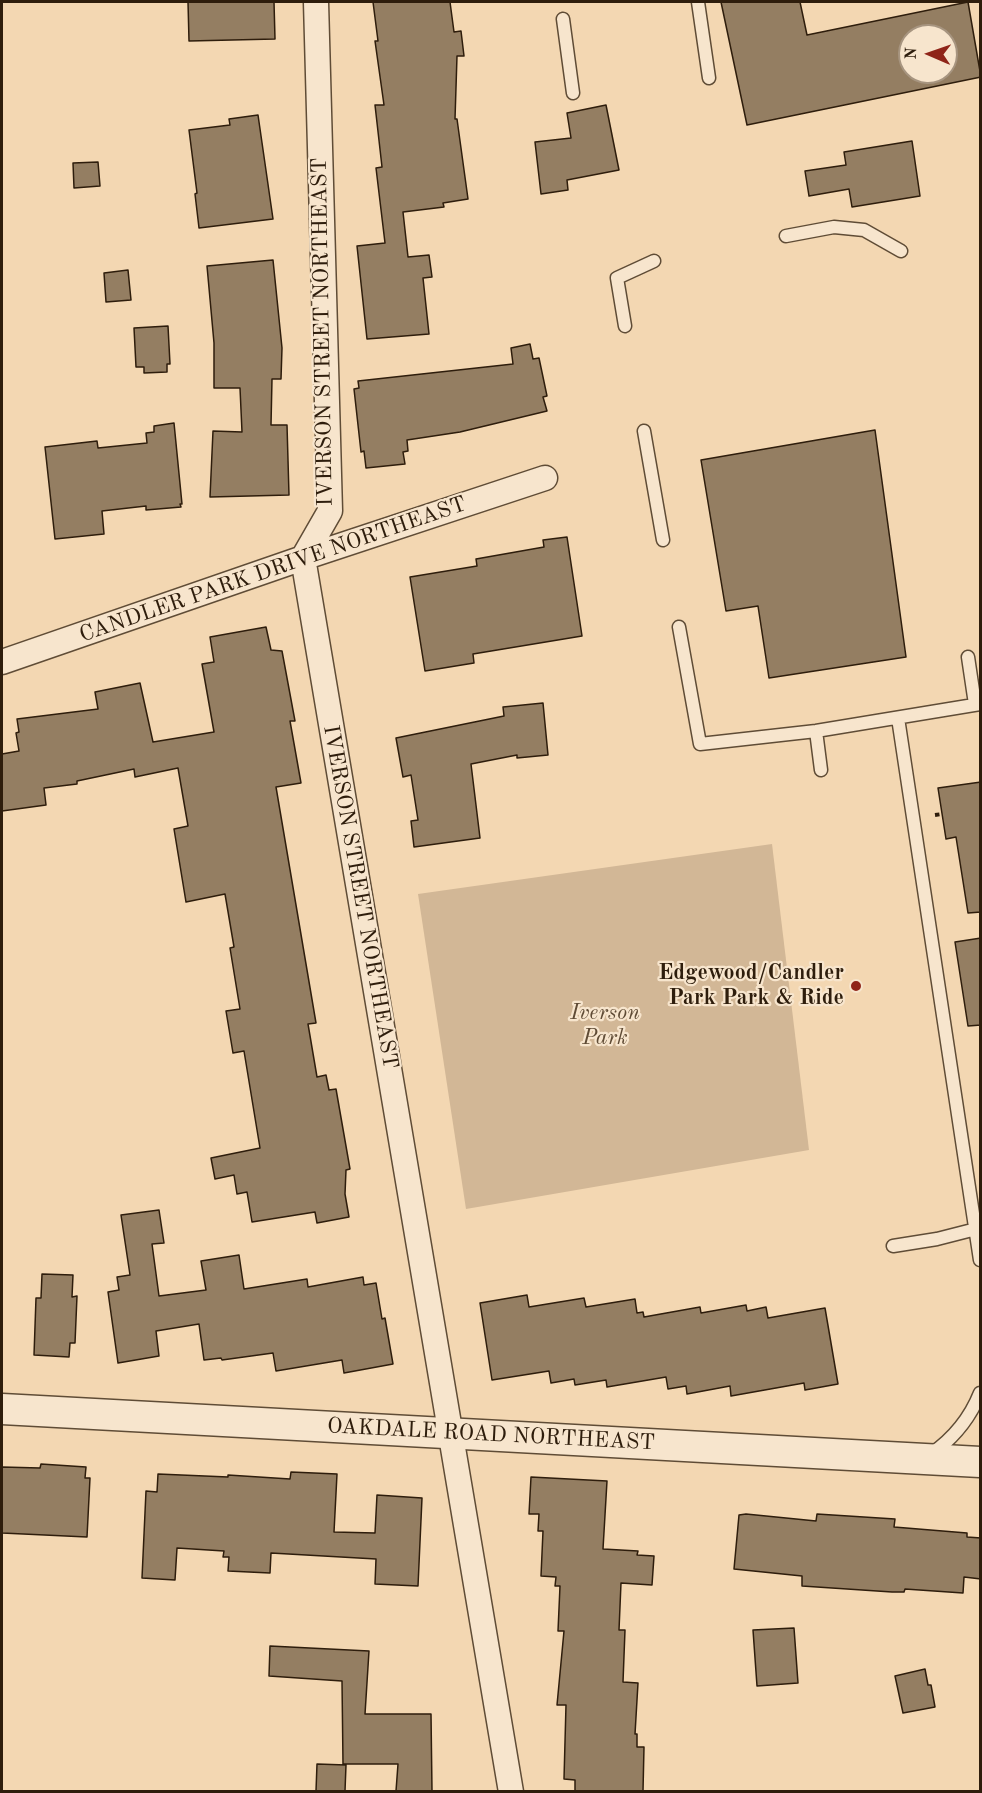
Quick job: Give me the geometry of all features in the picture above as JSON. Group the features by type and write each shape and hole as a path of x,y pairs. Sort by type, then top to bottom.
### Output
{"street":[{"name":"IVERSON STREET NORTHEAST","path":"316,2 330,511 303,558 511,1791"},
{"name":"CANDLER PARK DRIVE NORTHEAST","path":"2,662 303,558 545,478"},
{"name":"OAKDALE ROAD NORTHEAST","path":"2,1409 981,1462"}],"lane":[{"path":"698,2 709,78"},
{"path":"563,19 573,93"},
{"path":"786,236 834,227 864,230 901,251"},
{"path":"625,326 617,278 654,261"},
{"path":"644,431 663,540"},
{"path":"679,627 700,744 816,730 979,705 968,657"},
{"path":"898,718 978,1228 981,1260"},
{"path":"816,730 821,770"},
{"path":"893,1246 937,1239 978,1228"},
{"path":"924,1458 954,1435 976,1404 981,1392"}],"path":[{"path":"936,815 942,814"}],"green space":[{"name":"Iverson Park","path":"772,844 809,1150 466,1209 418,894"}],"building":[{"path":"188,2 274,2 275,39 189,41"},
{"path":"373,2 450,2 454,32 461,31 464,56 457,56 455,119 457,119 468,199 443,203 444,207 403,212 408,257 429,255 432,277 423,278 429,334 367,339 357,246 385,243 376,168 382,167 375,105 384,105 375,41 378,41"},
{"path":"721,2 800,2 807,35 968,2 981,77 958,82 958,24 898,24 898,84 947,84 747,125"},
{"path":"606,105 619,170 567,180 568,190 541,194 535,142 571,138 567,113"},
{"path":"258,115 273,219 199,228 189,130 230,125 229,119"},
{"path":"912,141 920,196 852,207 849,189 809,196 805,171 846,165 844,152"},
{"path":"98,162 100,186 74,188 73,163"},
{"path":"273,260 282,348 281,379 272,379 271,425 287,425 289,495 210,497 213,431 242,432 240,388 214,388 214,343 207,266"},
{"path":"128,270 131,300 106,302 104,273"},
{"path":"168,326 170,364 167,364 167,372 144,373 144,367 136,367 134,328"},
{"path":"530,344 533,359 539,358 547,396 543,397 547,411 460,432 407,440 408,451 403,452 405,464 366,468 364,451 361,452 354,389 359,388 358,381 513,364 511,348"},
{"path":"174,423 181,507 146,510 146,506 102,511 104,534 55,539 45,447 97,441 98,448 147,443 146,433 154,432 154,426"},
{"path":"875,430 906,657 769,678 758,606 726,611 701,460"},
{"path":"567,537 582,636 473,654 474,663 425,671 410,577 477,566 476,559 544,547 543,540"},
{"path":"266,627 271,650 282,651 295,721 290,721 301,783 276,787 316,1023 308,1024 317,1077 326,1075 329,1090 336,1089 350,1169 346,1170 345,1194 349,1217 317,1223 315,1212 252,1222 247,1192 237,1194 234,1175 215,1179 211,1158 260,1148 244,1051 233,1053 226,1011 240,1009 230,948 234,947 225,894 186,902 174,829 188,826 178,768 135,777 134,769 77,781 77,784 44,788 46,805 2,811 2,754 19,751 16,733 19,732 17,719 98,709 95,692 140,683 153,742 214,732 202,664 214,662 210,637"},
{"path":"543,703 548,755 517,758 517,755 471,764 480,838 414,847 411,821 418,820 411,775 403,777 396,738 504,716 503,707"},
{"path":"981,782 981,912 968,913 956,837 946,839 938,788"},
{"path":"981,938 981,1025 968,1026 955,942"},
{"path":"159,1210 164,1243 152,1244 159,1296 206,1290 201,1261 239,1255 244,1289 307,1279 308,1287 363,1277 364,1285 376,1283 393,1364 344,1373 342,1360 276,1371 273,1353 222,1360 221,1358 204,1360 199,1324 156,1331 159,1356 118,1363 108,1292 119,1290 117,1277 130,1275 121,1215"},
{"path":"42,1274 73,1275 72,1297 77,1296 75,1343 70,1343 69,1357 34,1355 36,1298 41,1298"},
{"path":"527,1295 529,1307 584,1298 586,1307 635,1299 637,1313 643,1312 644,1317 700,1307 701,1313 746,1305 747,1311 766,1307 768,1318 825,1308 838,1384 805,1390 804,1383 731,1396 730,1386 687,1394 686,1386 668,1389 666,1377 607,1387 606,1380 575,1385 574,1379 551,1383 549,1371 492,1380 480,1303"},
{"path":"41,1464 86,1467 85,1478 90,1478 87,1537 2,1533 2,1467 40,1468"},
{"path":"291,1472 337,1474 334,1532 375,1533 377,1495 422,1498 418,1586 375,1584 376,1559 271,1553 270,1573 228,1571 229,1557 223,1557 224,1551 177,1548 175,1580 142,1578 146,1491 157,1492 158,1474 290,1479"},
{"path":"531,1477 607,1481 603,1549 638,1551 637,1555 654,1556 652,1585 621,1583 619,1630 625,1630 623,1682 638,1683 635,1734 637,1734 637,1747 644,1747 643,1791 575,1791 575,1780 564,1779 566,1705 557,1705 564,1631 558,1631 560,1586 555,1586 556,1577 541,1576 543,1531 538,1531 539,1514 529,1514"},
{"path":"817,1514 895,1519 894,1527 967,1533 967,1537 981,1538 981,1579 964,1577 963,1593 905,1589 904,1592 892,1592 802,1586 802,1576 734,1569 739,1515 816,1521"},
{"path":"794,1628 798,1683 757,1686 753,1630"},
{"path":"270,1646 369,1651 365,1714 431,1714 432,1791 396,1791 398,1764 343,1764 342,1681 269,1676"},
{"path":"925,1669 935,1707 903,1713 895,1676"},
{"path":"317,1764 346,1765 345,1791 316,1791"}],"place":[{"name":"Edgewood/Candler Park Park & Ride","path":"856,986"}]}
